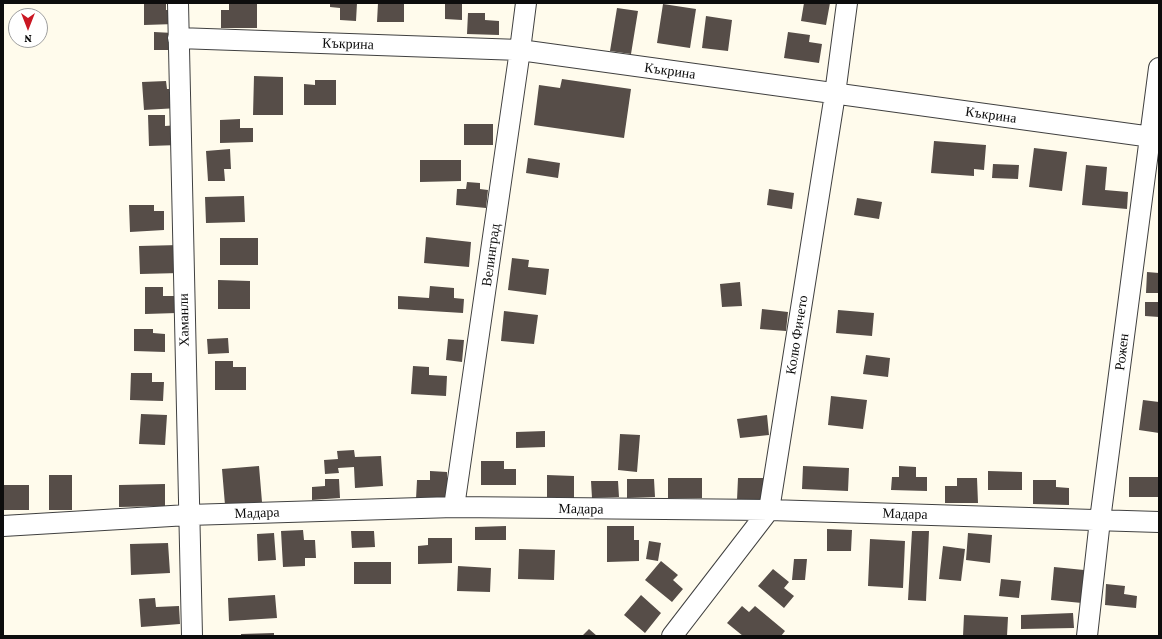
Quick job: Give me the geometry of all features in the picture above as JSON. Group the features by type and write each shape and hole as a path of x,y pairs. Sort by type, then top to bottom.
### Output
{"street":[{"name":"Хаманли","path":"178,3 188,515 192,636"},
{"name":"Велинград","path":"454,507 526,3"},
{"name":"Колю Фичето","path":"672,636 769,510 835,94 847,3"},
{"name":"Къкрина","path":"178,38 520,50 1154,137"},
{"name":"Рожен","path":"1087,636 1100,520 1154,137 1159,68"},
{"name":"Мадара","path":"3,526 188,515 454,507 769,510 1159,522"}],"building":[{"path":"144,3 166,3 166,10 175,10 175,24 144,25"},
{"path":"229,3 257,3 257,28 221,28 221,10 229,10"},
{"path":"330,3 357,3 356,21 340,20 340,8 330,7"},
{"path":"378,3 404,3 404,22 377,22"},
{"path":"445,3 462,3 462,20 445,19"},
{"path":"804,3 830,3 826,25 801,21"},
{"path":"663,4 696,9 690,48 657,43"},
{"path":"617,8 638,11 631,54 610,51"},
{"path":"468,13 485,13 485,20 499,21 499,35 467,34"},
{"path":"706,16 732,20 728,51 702,48"},
{"path":"154,32 173,33 173,50 154,50"},
{"path":"788,32 810,35 809,42 822,44 819,63 784,58"},
{"path":"254,76 283,77 283,115 253,115"},
{"path":"562,79 631,89 624,138 534,125 539,85 560,88"},
{"path":"315,80 336,80 336,105 304,105 304,84 315,85"},
{"path":"166,81 167,89 177,89 178,108 144,110 142,82"},
{"path":"148,115 165,115 165,126 179,125 179,145 149,146"},
{"path":"240,119 240,128 253,128 253,142 220,143 220,120"},
{"path":"464,124 493,124 493,145 464,145"},
{"path":"934,141 986,145 984,170 974,169 974,176 931,173"},
{"path":"1034,148 1067,152 1062,191 1029,187"},
{"path":"230,149 231,169 224,169 225,181 208,181 206,151"},
{"path":"528,158 560,163 558,178 526,173"},
{"path":"420,160 461,160 461,181 420,182"},
{"path":"993,164 1019,165 1018,179 992,178"},
{"path":"1086,165 1107,167 1105,190 1128,192 1127,209 1082,205"},
{"path":"467,182 480,183 480,189 488,190 486,208 456,205 457,189 466,189"},
{"path":"769,189 794,193 792,209 767,205"},
{"path":"244,196 245,222 206,223 205,197"},
{"path":"857,198 882,202 879,219 854,215"},
{"path":"129,205 154,205 154,211 164,211 164,230 130,232"},
{"path":"426,237 471,242 469,267 424,263"},
{"path":"220,238 258,238 258,265 220,265"},
{"path":"179,245 180,273 140,274 139,246"},
{"path":"512,258 529,260 528,267 549,269 546,295 508,290"},
{"path":"1147,272 1159,273 1159,293 1146,293"},
{"path":"218,280 250,281 250,309 218,309"},
{"path":"740,282 742,306 722,307 720,284"},
{"path":"430,286 454,288 454,298 464,299 463,313 398,309 398,296 429,298"},
{"path":"145,287 163,287 163,296 176,296 177,313 145,314"},
{"path":"1145,302 1159,302 1159,317 1145,316"},
{"path":"762,309 788,312 786,331 760,329"},
{"path":"838,310 874,313 872,336 836,333"},
{"path":"504,311 538,315 534,344 501,341"},
{"path":"134,329 153,329 153,333 165,334 165,352 134,351"},
{"path":"228,338 229,353 208,354 207,339"},
{"path":"448,339 464,340 462,362 446,360"},
{"path":"866,355 890,358 888,377 863,374"},
{"path":"215,361 233,361 233,367 246,367 246,390 215,390"},
{"path":"413,366 429,367 429,375 447,376 446,396 411,394"},
{"path":"131,373 152,373 152,382 164,382 163,401 130,400"},
{"path":"831,396 867,400 863,429 828,425"},
{"path":"1143,400 1159,402 1159,433 1139,430"},
{"path":"141,414 167,415 165,445 139,444"},
{"path":"767,415 769,435 740,438 737,419"},
{"path":"545,431 545,447 516,448 516,432"},
{"path":"620,434 640,435 637,472 618,470"},
{"path":"354,450 355,457 381,456 383,486 355,488 354,467 338,468 339,473 325,474 324,460 338,459 337,451"},
{"path":"481,461 504,461 504,469 516,469 516,485 481,485"},
{"path":"259,466 262,502 225,505 222,469"},
{"path":"803,466 849,468 848,491 802,489"},
{"path":"899,466 916,467 916,477 927,477 927,491 891,490 892,477 899,477"},
{"path":"430,471 447,472 447,499 416,499 417,480 430,480"},
{"path":"988,471 1022,472 1022,490 988,490"},
{"path":"49,475 72,475 72,510 49,510"},
{"path":"547,475 574,476 574,498 547,497"},
{"path":"1129,477 1158,477 1158,497 1129,497"},
{"path":"668,478 702,478 702,498 668,498"},
{"path":"738,478 768,478 768,501 737,500"},
{"path":"957,478 977,478 978,503 945,503 945,486 957,486"},
{"path":"325,479 339,479 340,498 312,500 312,487 325,486"},
{"path":"627,479 654,479 655,497 627,498"},
{"path":"1033,480 1056,480 1056,487 1069,488 1069,505 1033,504"},
{"path":"591,481 618,481 619,497 592,498"},
{"path":"165,484 165,506 119,507 119,485"},
{"path":"3,485 29,485 29,510 3,510"},
{"path":"506,526 506,540 475,540 475,527"},
{"path":"607,526 634,526 634,540 639,540 639,561 607,562"},
{"path":"827,529 852,530 851,551 827,551"},
{"path":"303,530 304,540 315,540 316,558 305,558 305,566 283,567 281,531"},
{"path":"351,531 374,531 375,547 352,548"},
{"path":"912,531 929,531 926,601 908,600"},
{"path":"274,533 276,560 258,561 257,534"},
{"path":"968,533 992,535 990,563 966,560"},
{"path":"428,538 452,538 452,563 418,564 418,546 428,545"},
{"path":"870,539 905,541 903,588 868,586"},
{"path":"649,541 661,543 658,561 646,559"},
{"path":"168,543 170,573 131,575 130,544"},
{"path":"943,546 965,549 961,581 939,579"},
{"path":"519,549 555,550 554,580 518,579"},
{"path":"794,559 807,559 805,580 792,580"},
{"path":"661,561 678,575 673,580 683,589 672,602 645,580"},
{"path":"354,562 391,562 391,584 354,584"},
{"path":"458,566 491,568 490,592 457,591"},
{"path":"1054,567 1084,570 1082,603 1051,600"},
{"path":"773,569 789,582 784,588 794,596 784,608 758,586"},
{"path":"1001,579 1021,581 1019,598 999,596"},
{"path":"1106,584 1125,586 1124,594 1137,596 1136,608 1105,605"},
{"path":"275,595 277,618 229,621 228,598"},
{"path":"641,595 661,613 645,633 624,615"},
{"path":"155,598 156,607 179,606 180,624 141,627 139,599"},
{"path":"742,606 749,612 755,606 785,631 781,636 743,636 727,623"},
{"path":"1073,613 1074,628 1021,629 1021,615"},
{"path":"964,615 1008,617 1007,636 963,636"},
{"path":"589,629 597,636 582,636"},
{"path":"274,633 274,636 241,636 241,634"}]}
